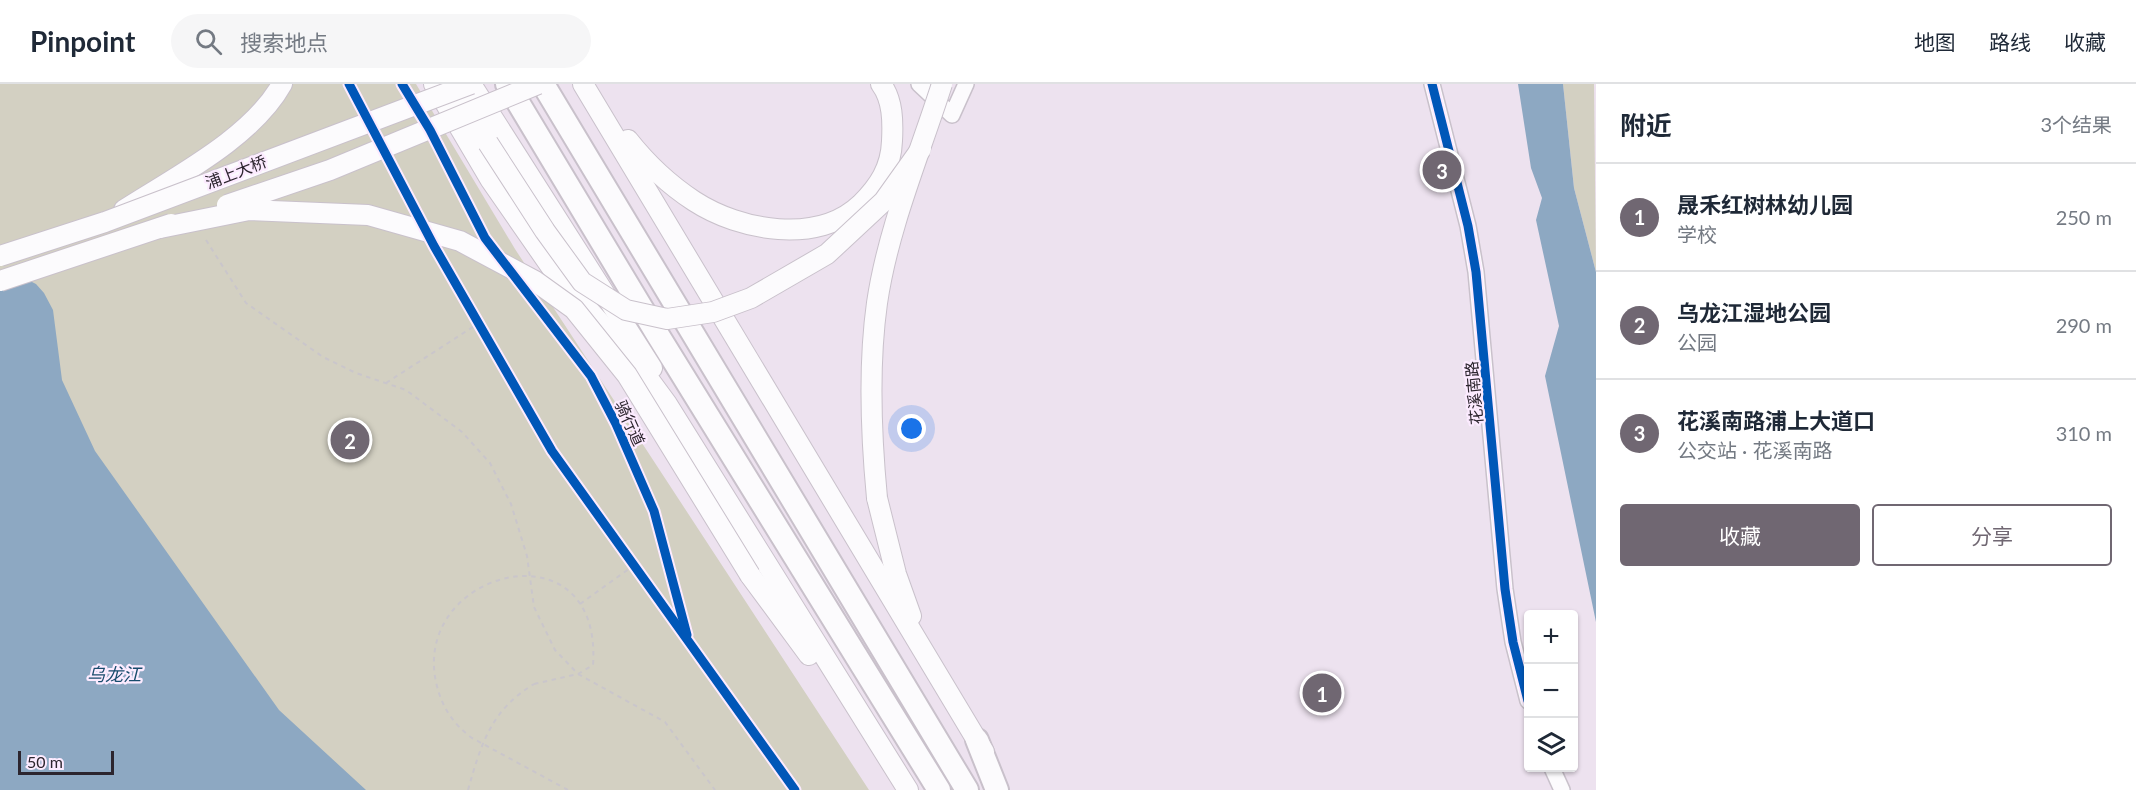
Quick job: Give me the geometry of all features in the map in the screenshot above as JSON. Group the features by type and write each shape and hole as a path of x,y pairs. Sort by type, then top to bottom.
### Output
{"highway":[{"path":"507,84 662,342 939,790"},
{"path":"543,84 967,790"},
{"path":"977,740 997,790"}],"main road":[{"path":"105,222 230,142 276,95 282,84"},
{"path":"434,84 490,179 556,274 639,366 692,441"},
{"path":"451,84 545,231 582,282 626,310 667,319 713,312 752,298 826,254 884,201 921,148"},
{"path":"471,84 639,345 692,441 830,668 907,788"},
{"name":"浦上大桥","path":"0,256 105,222 471,84"},
{"path":"0,281 330,170 538,84"},
{"path":"584,86 655,171 696,202 732,219 779,230 806,228 849,214 879,186 892,155 893,116 881,84"},
{"path":"925,655 896,574 877,498 872,427 877,303 896,224 942,84"},
{"path":"584,86 1007,790"},
{"path":"160,228 249,210 368,215 460,241 535,281 574,309 627,375 750,575 907,788"}],"street":[{"path":"919,84 951,115 966,84"},
{"name":"花溪南路","path":"1432,84 1449,143 1474,263 1486,362 1505,589 1524,684"},
{"path":"1554,772 1562,790"}],"path":[{"path":"348,84 365,114"},
{"path":"386,155 418,215"},
{"path":"206,240 246,303 323,357 406,390 462,432 490,463 511,504 530,575 534,607 555,650 578,674 665,722 715,790"},
{"path":"434,246 552,451 697,656"},
{"path":"386,383 479,323"},
{"path":"580,604 633,566"},
{"path":"468,790 478,754 492,721 515,696 534,684 578,674 593,665 595,639 586,612 572,593 555,582 530,575 501,578 485,585 459,604 445,621 437,642 434,670 445,710 460,729 568,790"},
{"path":"681,612 690,647"}],"shaded area":[{"path":"0,84 416,84 515,249 869,790 330,790 61,453 0,290"},
{"path":"1563,84 1594,84 1596,272 1574,188"}],"water":[{"path":"1518,84 1563,84 1574,188 1596,272 1596,622 1545,376 1559,326 1536,220 1542,198 1531,168"},
{"name":"乌龙江","path":"0,278 30,281 44,293 53,310 62,380 95,451 279,710 366,790 0,790"}],"cycle path":[{"path":"349,84 434,246 552,451 795,790"},
{"name":"骑行道","path":"402,84 430,130 485,238 591,376 616,424 654,511 687,635"},
{"path":"1432,84 1468,226 1476,272 1505,589 1513,642 1524,685"}],"place":[{"name":"花溪南路浦上大道口","path":"1442,170"},
{"name":"乌龙江湿地公园","path":"350,440"},
{"name":"晟禾红树林幼儿园","path":"1322,693"}]}
